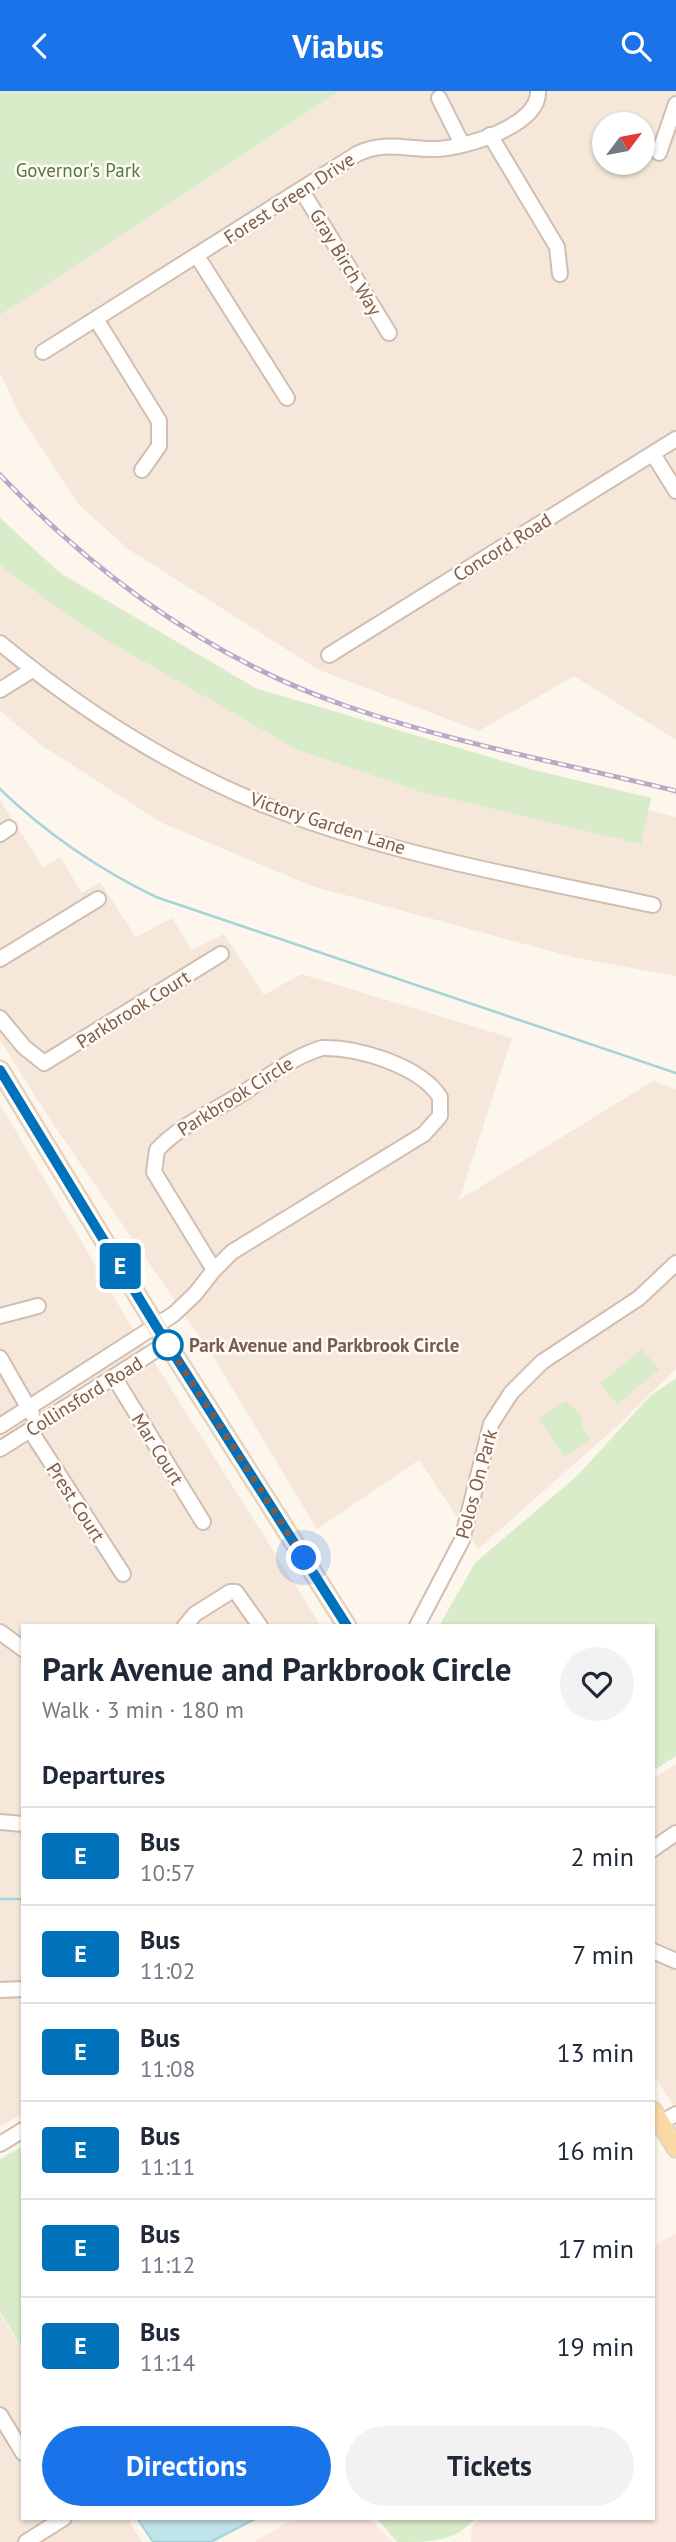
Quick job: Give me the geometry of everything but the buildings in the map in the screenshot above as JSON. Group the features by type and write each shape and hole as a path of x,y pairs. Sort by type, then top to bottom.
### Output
{"main road":[{"path":"0,1070 156,1326 345,1624"}],"street":[{"name":"Forest Green Drive","path":"43,352 357,154 377,146 440,149 490,135 531,114 537,105 538,91"},
{"path":"439,98 462,144"},
{"path":"659,153 676,104"},
{"path":"490,135 558,247 560,274"},
{"name":"Gray Birch Way","path":"302,191 389,333"},
{"path":"197,256 287,398"},
{"path":"96,319 159,421 159,446 142,470"},
{"name":"Concord Road","path":"329,655 676,439"},
{"path":"653,454 676,491"},
{"name":"Victory Garden Lane","path":"0,643 77,704 181,767 268,806 344,832 470,865 653,905"},
{"path":"0,690 32,670"},
{"path":"0,959 98,899"},
{"name":"Parkbrook Court","path":"0,1018 24,1047 44,1063 221,954"},
{"name":"Parkbrook Circle","path":"156,1326 195,1294 232,1252 430,1129 442,1110 436,1091 424,1080 366,1052 322,1048 281,1066 164,1142 153,1161 154,1172 214,1270"},
{"name":"Polos On Park","path":"420,1620 462,1540 490,1430 511,1393 542,1362 639,1298 676,1263"},
{"path":"0,1316 38,1306"},
{"name":"Collinsford Road","path":"0,1426 156,1326"},
{"name":"Collinsford Road","path":"0,1449 167,1343"},
{"name":"Prest Court","path":"0,1358 28,1408 34,1427 123,1574"},
{"name":"Mar Court","path":"114,1377 203,1522"},
{"path":"56,1391 66,1407"},
{"path":"186,1624 195,1614 230,1592 236,1592 259,1624"},
{"path":"0,1632 21,1648"},
{"path":"0,1822 21,1824"},
{"path":"655,1848 676,1833"},
{"path":"655,1952 676,1961"},
{"path":"0,1990 21,1989"},
{"path":"0,2144 21,2131"},
{"path":"0,2416 21,2449"},
{"path":"26,2542 61,2520"}],"shaded area":[{"path":"340,91 676,91 676,740 574,676 479,731 319,670 128,549 78,504 20,415 0,373 0,315"},
{"path":"0,518 61,573 274,699 394,747 676,817 676,976 576,958 312,886 162,823 41,745 0,711"},
{"path":"0,800 43,867 60,857 82,893 100,882 136,937 172,918 192,950 224,934 264,995 301,974 512,1038 459,1200 653,1081 676,1089 676,1369 615,1428 478,1549 419,1460 317,1529 211,1353 51,1121 0,1040"},
{"path":"0,1104 127,1319 320,1624 21,1624 21,2114 0,2127"},
{"path":"676,1764 676,2110 655,2077 655,1778"},
{"path":"676,2233 676,2542 471,2542 471,2530 478,2520 655,2520 655,2246"},
{"path":"0,2314 21,2347 21,2520 128,2520 142,2542 0,2542"},
{"path":"292,2520 370,2520 393,2542 254,2542"}],"green space":[{"name":"Governor's Park","path":"0,91 340,91 0,315"},
{"path":"0,518 60,574 255,688 530,769 651,798 641,844 418,791 296,749 86,628 7,571 0,564"},
{"path":"642,1349 659,1370 617,1404 600,1383"},
{"path":"676,1378 676,1756 655,1770 655,1624 440,1624 475,1563 578,1475 650,1396"},
{"path":"566,1401 582,1416 582,1426 591,1439 564,1457 539,1418"},
{"path":"21,2147 21,2346 0,2312 0,2159"},
{"path":"379,2520 474,2520 459,2532 442,2539 397,2542"}],"water":[{"path":"138,2520 253,2520 211,2542 153,2542"}],"waterway":[{"path":"0,789 74,849 114,875 156,897 676,1073"},
{"path":"0,1899 21,1899"}],"railway":[{"path":"0,475 37,512 117,580 160,611 249,665 297,687 386,719 510,752 676,791"}],"bus line":[{"name":"E","path":"0,1070 156,1326 346,1624"}],"place":[{"name":"Park Avenue and Parkbrook Circle","path":"168,1345"}],"route":[{"path":"168,1345 167,1343 304,1558"}]}
